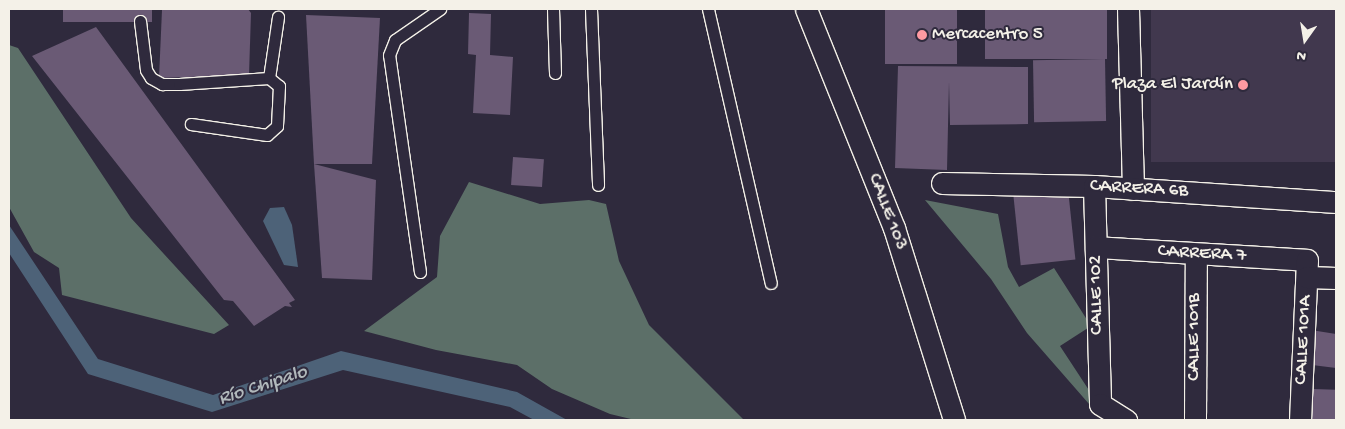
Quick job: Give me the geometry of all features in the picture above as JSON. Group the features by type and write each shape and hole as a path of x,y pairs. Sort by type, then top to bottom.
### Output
{"street":[{"name":"CALLE 103","path":"806,9 894,228 954,420"},
{"path":"1128,9 1133,188"},
{"name":"CARRERA 6B","path":"942,183 1094,186 1336,202"},
{"name":"CALLE 102","path":"1094,186 1100,404 1126,420"},
{"name":"CARRERA 7","path":"1096,247 1196,254 1307,268 1336,278"},
{"name":"CALLE 101B","path":"1195,420 1196,254"},
{"name":"CALLE 101A","path":"1300,420 1307,268"}],"lane":[{"path":"420,272 389,55 395,40 440,9"},
{"path":"553,9 555,73"},
{"path":"591,9 598,185"},
{"path":"708,9 771,283"},
{"path":"269,78 278,17"},
{"path":"140,21 146,70 151,78 162,84 269,78 279,86 277,126 267,135 191,124"}],"shaded area":[{"name":"Plaza El Jardín","path":"1151,9 1336,9 1336,162 1151,162"}],"green space":[{"path":"9,45 18,48 131,218 229,325 214,334 62,295 59,268 34,252 9,207"},
{"path":"469,182 540,204 589,200 606,204 619,261 649,325 744,420 635,420 610,414 552,389 517,365 436,350 364,331 437,277 440,236"},
{"path":"925,200 998,214 1008,267 1019,287 1054,268 1091,326 1060,346 1100,407 1122,420 1103,420 1027,333 991,279"}],"water":[{"path":"284,207 292,225 298,267 284,265 263,221 270,208"},
{"name":"Río Chipalo","path":"9,225 98,359 213,395 341,351 517,392 567,420 534,420 510,407 343,370 212,412 88,374 9,253"}],"building":[{"path":"63,9 152,9 152,22 63,22"},
{"path":"248,9 251,13 249,75 159,78 162,10"},
{"name":"Mercacentro 5","path":"885,9 957,9 957,64 885,64"},
{"path":"985,9 1107,9 1107,59 985,59"},
{"path":"469,13 491,14 490,55 513,57 510,115 473,113 476,55 468,54"},
{"path":"306,15 380,18 372,164 314,164"},
{"path":"96,27 295,300 289,303 292,307 285,306 254,326 233,301 224,300 32,56"},
{"path":"1105,59 1106,121 1034,122 1033,60"},
{"path":"898,66 1028,67 1028,124 950,125 949,82 947,170 895,168"},
{"path":"513,157 544,159 542,187 511,185"},
{"path":"314,164 376,180 372,280 322,278"},
{"path":"1068,189 1075,260 1021,265 1013,195"},
{"path":"1311,330 1336,334 1336,368 1312,365"},
{"path":"1313,389 1336,390 1335,420 1312,420"}],"place":[{"name":"Mercacentro 5","path":"922,35"},
{"name":"Plaza El Jardín","path":"1243,85"}]}
